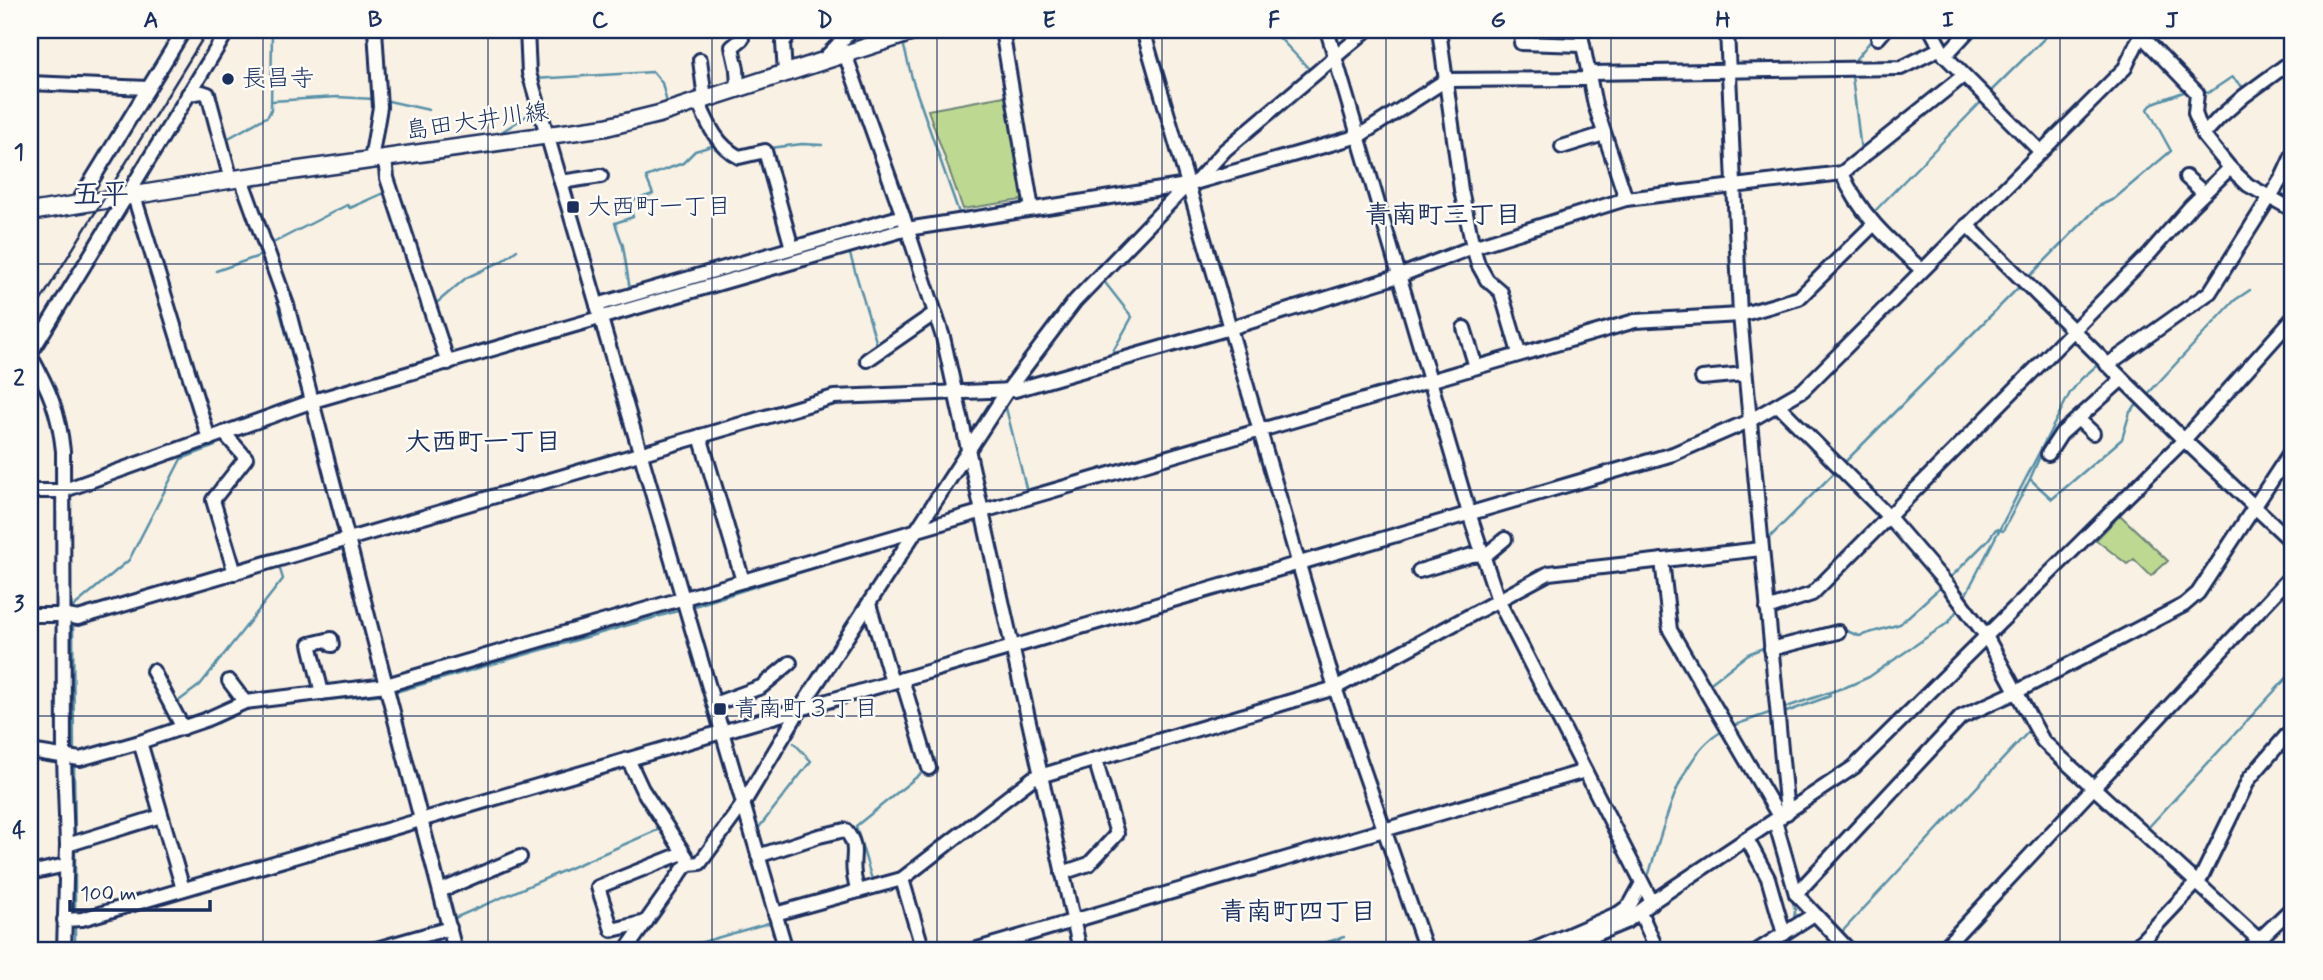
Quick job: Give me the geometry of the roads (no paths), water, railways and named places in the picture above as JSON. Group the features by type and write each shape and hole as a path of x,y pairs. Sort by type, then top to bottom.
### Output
{"main road":[{"name":"島田大井川線","path":"30,212 236,179 606,127 634,121 919,30"}],"street":[{"path":"76,206 184,30"},
{"path":"64,950 66,845 62,615 63,451 56,409 30,354 129,197 228,30"},
{"path":"374,30 380,107 378,159 387,178 447,363"},
{"path":"527,30 529,73 786,950"},
{"path":"738,88 732,47 742,39 741,30"},
{"path":"785,73 783,43 791,30"},
{"path":"823,61 852,30"},
{"path":"1002,30 1032,209"},
{"path":"1143,30 1191,184 1259,430 1335,688 1426,950"},
{"path":"1327,30 1497,600 1652,902"},
{"path":"646,922 612,930 598,887 687,859 700,863 743,804 800,709 968,449 1007,391 1075,302 1224,150 1367,30"},
{"path":"1439,30 1461,190 1473,247 1487,280 1501,292 1519,353"},
{"path":"1580,30 1595,105 1626,199"},
{"path":"1727,30 1740,315 1771,649 1781,817 1796,894 1849,950"},
{"path":"1931,30 1942,53 2040,151"},
{"path":"30,491 62,491 313,401 907,229 1191,184 1359,136 1446,80 1584,79 1590,73 1901,68 1942,53 1969,30"},
{"path":"64,920 82,919 1673,454 1749,421 1803,390 2125,68 2142,32 2197,93 2195,113 2203,135 2230,167 2248,185 2293,210"},
{"path":"1521,43 1583,45"},
{"path":"845,54 943,337 1080,950"},
{"path":"700,60 701,100 718,142 728,152 739,157 765,150 792,248"},
{"path":"2203,135 2244,96 2293,60"},
{"path":"30,615 78,618 834,397 1015,390 1399,276 1473,247 1626,199 1842,173 1963,76"},
{"path":"30,83 148,88"},
{"path":"188,94 208,94 236,179 287,305 455,950"},
{"path":"1562,147 1604,134"},
{"path":"2107,365 2210,292 2270,197 2293,154"},
{"path":"1767,609 1812,594 2150,253 2230,167"},
{"path":"1842,173 1873,225 1922,270"},
{"path":"562,182 601,176"},
{"path":"2186,177 2204,193"},
{"path":"129,197 209,439"},
{"path":"597,305 903,216"},
{"path":"30,751 64,758 80,758 183,728 245,702 386,685 1635,320 1740,315 1800,298 1873,225"},
{"path":"1967,225 2184,440 2293,542"},
{"path":"867,360 935,313"},
{"path":"1558,950 1626,922 1854,767 2184,440 2293,318"},
{"path":"1464,328 1476,367"},
{"path":"1702,378 1745,374"},
{"path":"2048,454 2061,434 2122,379"},
{"path":"1778,405 1888,516 1950,588 1986,636 2043,741 2270,950"},
{"path":"2078,419 2093,433"},
{"path":"224,433 246,457 213,500 235,573"},
{"path":"700,436 743,581"},
{"path":"1796,894 1961,717 2016,692 2184,606 2198,593 2293,449"},
{"path":"1419,571 1482,553 1487,554 1505,539"},
{"path":"775,914 902,879 1033,778 1335,688 1549,573 1760,549"},
{"path":"1662,560 1670,630 1781,817"},
{"path":"1942,950 2293,574"},
{"path":"869,604 929,768"},
{"path":"1771,649 1838,632"},
{"path":"322,692 310,644 331,639 332,645"},
{"path":"714,704 761,687 790,663"},
{"path":"153,671 183,728"},
{"path":"229,681 245,702"},
{"path":"2133,950 2201,878 2249,779 2293,728"},
{"path":"140,742 183,889"},
{"path":"628,759 642,789 687,859"},
{"path":"1062,873 1089,864 1117,834 1095,759"},
{"path":"974,950 1585,771"},
{"path":"66,845 161,816"},
{"path":"758,856 845,830 853,839 853,873 858,891"},
{"path":"1746,839 1768,878 1784,934"},
{"path":"440,891 520,857"},
{"path":"626,950 684,868 687,859"},
{"path":"30,873 66,865"},
{"path":"902,879 923,950"},
{"path":"1533,950 1619,913 1630,905 1643,883"},
{"path":"2248,950 2293,907"},
{"path":"1640,912 1657,950"},
{"path":"1758,950 1814,915"},
{"path":"373,950 450,928"}],"waterway":[{"path":"225,140 268,116 271,110 272,30"},
{"path":"1272,30 1311,71"},
{"path":"1612,30 1666,34"},
{"path":"1988,94 2053,30"},
{"path":"1851,65 1873,38"},
{"path":"903,43 913,82 959,213 911,222"},
{"path":"534,79 653,72 662,83 667,103"},
{"path":"1451,72 1584,73"},
{"path":"1861,151 1852,76 1878,74"},
{"path":"2201,91 2208,93 2232,77 2246,90"},
{"path":"1358,128 1436,79"},
{"path":"2027,279 2099,206 2114,199 2171,151 2148,109 2153,103 2189,90"},
{"path":"272,101 337,97 374,99"},
{"path":"1871,215 1984,99"},
{"path":"384,100 429,110"},
{"path":"468,138 500,133 534,111"},
{"path":"2267,190 2286,153 2293,125"},
{"path":"1261,157 1352,130"},
{"path":"770,148 802,144 822,145"},
{"path":"216,145 221,172 218,174"},
{"path":"630,290 623,246 615,223 633,217 629,202 653,194 646,177 683,163 695,151 715,145"},
{"path":"1190,178 1215,153"},
{"path":"1035,202 1180,179"},
{"path":"273,243 347,205 350,208 386,192"},
{"path":"959,213 1028,203"},
{"path":"636,301 901,224"},
{"path":"433,306 466,278 502,261 517,250"},
{"path":"849,251 878,348"},
{"path":"216,271 262,255 304,400"},
{"path":"1405,280 1471,255"},
{"path":"1067,369 1111,355 1132,317 1103,280"},
{"path":"1348,298 1396,284"},
{"path":"1842,465 2022,284"},
{"path":"2145,397 2235,300 2250,290"},
{"path":"1963,600 2070,393 2081,379 2101,362"},
{"path":"367,379 414,365"},
{"path":"957,386 1007,384"},
{"path":"1020,395 1005,404 1027,492"},
{"path":"2040,456 2030,479 2052,499 2122,439 2130,412 2140,402"},
{"path":"73,614 73,607 129,560 181,459 215,446 217,441"},
{"path":"1765,542 1837,470"},
{"path":"1948,580 1996,529 2003,531 2030,479"},
{"path":"236,565 301,547"},
{"path":"691,607 858,554"},
{"path":"176,703 200,685 283,579 279,566"},
{"path":"213,572 230,567"},
{"path":"1842,629 1859,636 1900,624 1943,585"},
{"path":"1781,709 1869,677 1949,622 1958,609"},
{"path":"392,693 681,610"},
{"path":"73,620 74,754"},
{"path":"1707,686 1748,654 1768,646"},
{"path":"2146,830 2293,671"},
{"path":"1781,714 1830,696 1829,693"},
{"path":"190,731 218,723 250,708 385,694"},
{"path":"1732,726 1772,712"},
{"path":"1839,935 2030,730"},
{"path":"1647,880 1683,776 1707,742 1723,731"},
{"path":"757,830 811,761 794,743"},
{"path":"1045,768 1119,746"},
{"path":"75,838 74,767 94,761"},
{"path":"873,883 856,826 924,771"},
{"path":"909,883 1017,798"},
{"path":"725,819 737,801"},
{"path":"450,920 662,828"},
{"path":"75,849 75,915"},
{"path":"1636,906 1643,893"},
{"path":"1791,896 1795,910 1794,921"},
{"path":"75,922 75,950"},
{"path":"683,950 682,948 772,922"},
{"path":"390,939 444,923"},
{"path":"1772,948 1811,924"},
{"path":"1301,950 1344,937"},
{"path":"1825,950 1834,940"},
{"path":"351,950 374,944"}],"railway":[{"path":"30,318 208,30"}],"place":[{"name":"長昌寺","path":"228,79"},
{"name":"大西町一丁目","path":"573,207"},
{"name":"青南町３丁目","path":"720,709"}],"district":[{"name":"五平","path":"101,195"},
{"name":"青南町三丁目","path":"1443,216"},
{"name":"大西町一丁目","path":"483,443"},
{"name":"青南町四丁目","path":"1298,913"}]}
